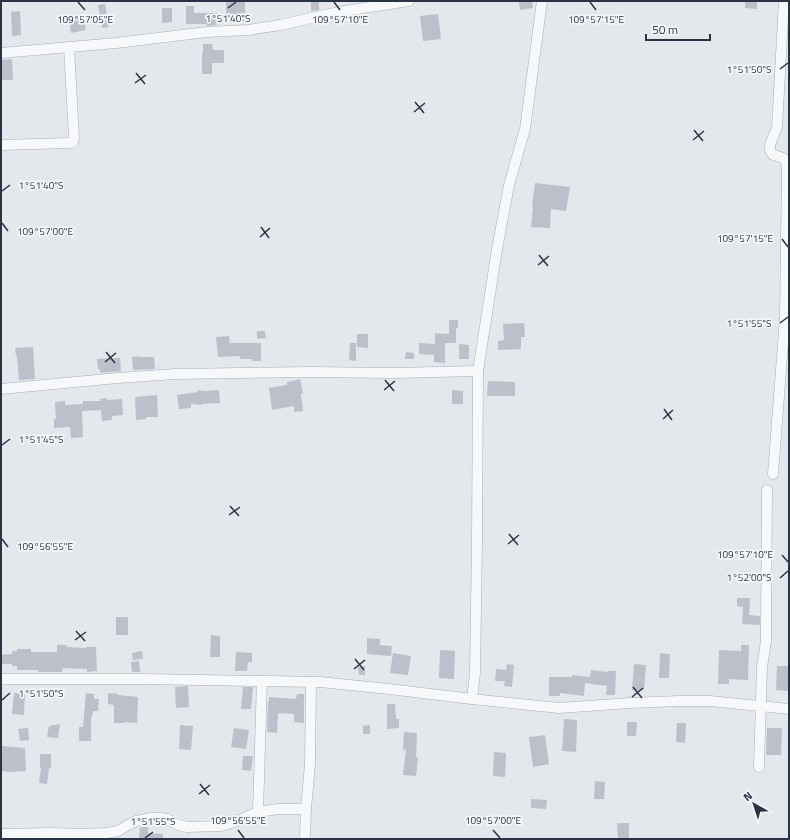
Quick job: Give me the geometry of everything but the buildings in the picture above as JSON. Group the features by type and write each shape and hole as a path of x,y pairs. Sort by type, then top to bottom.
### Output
{"street":[{"path":"1,53 124,42 207,32 248,30 409,1"},
{"path":"472,700 475,673 478,541 478,371 497,249 509,185 525,129 542,1"},
{"path":"773,474 785,318 787,171 786,162 784,159 773,155 770,150 771,139 777,126 784,1"},
{"path":"1,145 72,143 74,141 69,47"},
{"path":"1,389 175,374 478,371"},
{"path":"759,767 762,667 766,641 767,490"},
{"path":"1,679 144,679 311,682 559,708 630,703 710,701 789,709"},
{"path":"258,812 262,681"},
{"path":"305,836 310,764 311,682"},
{"path":"1,834 107,833 118,831 128,825 152,818 167,819 178,825 187,827 221,826 243,819 258,812 278,809 306,809"}]}
